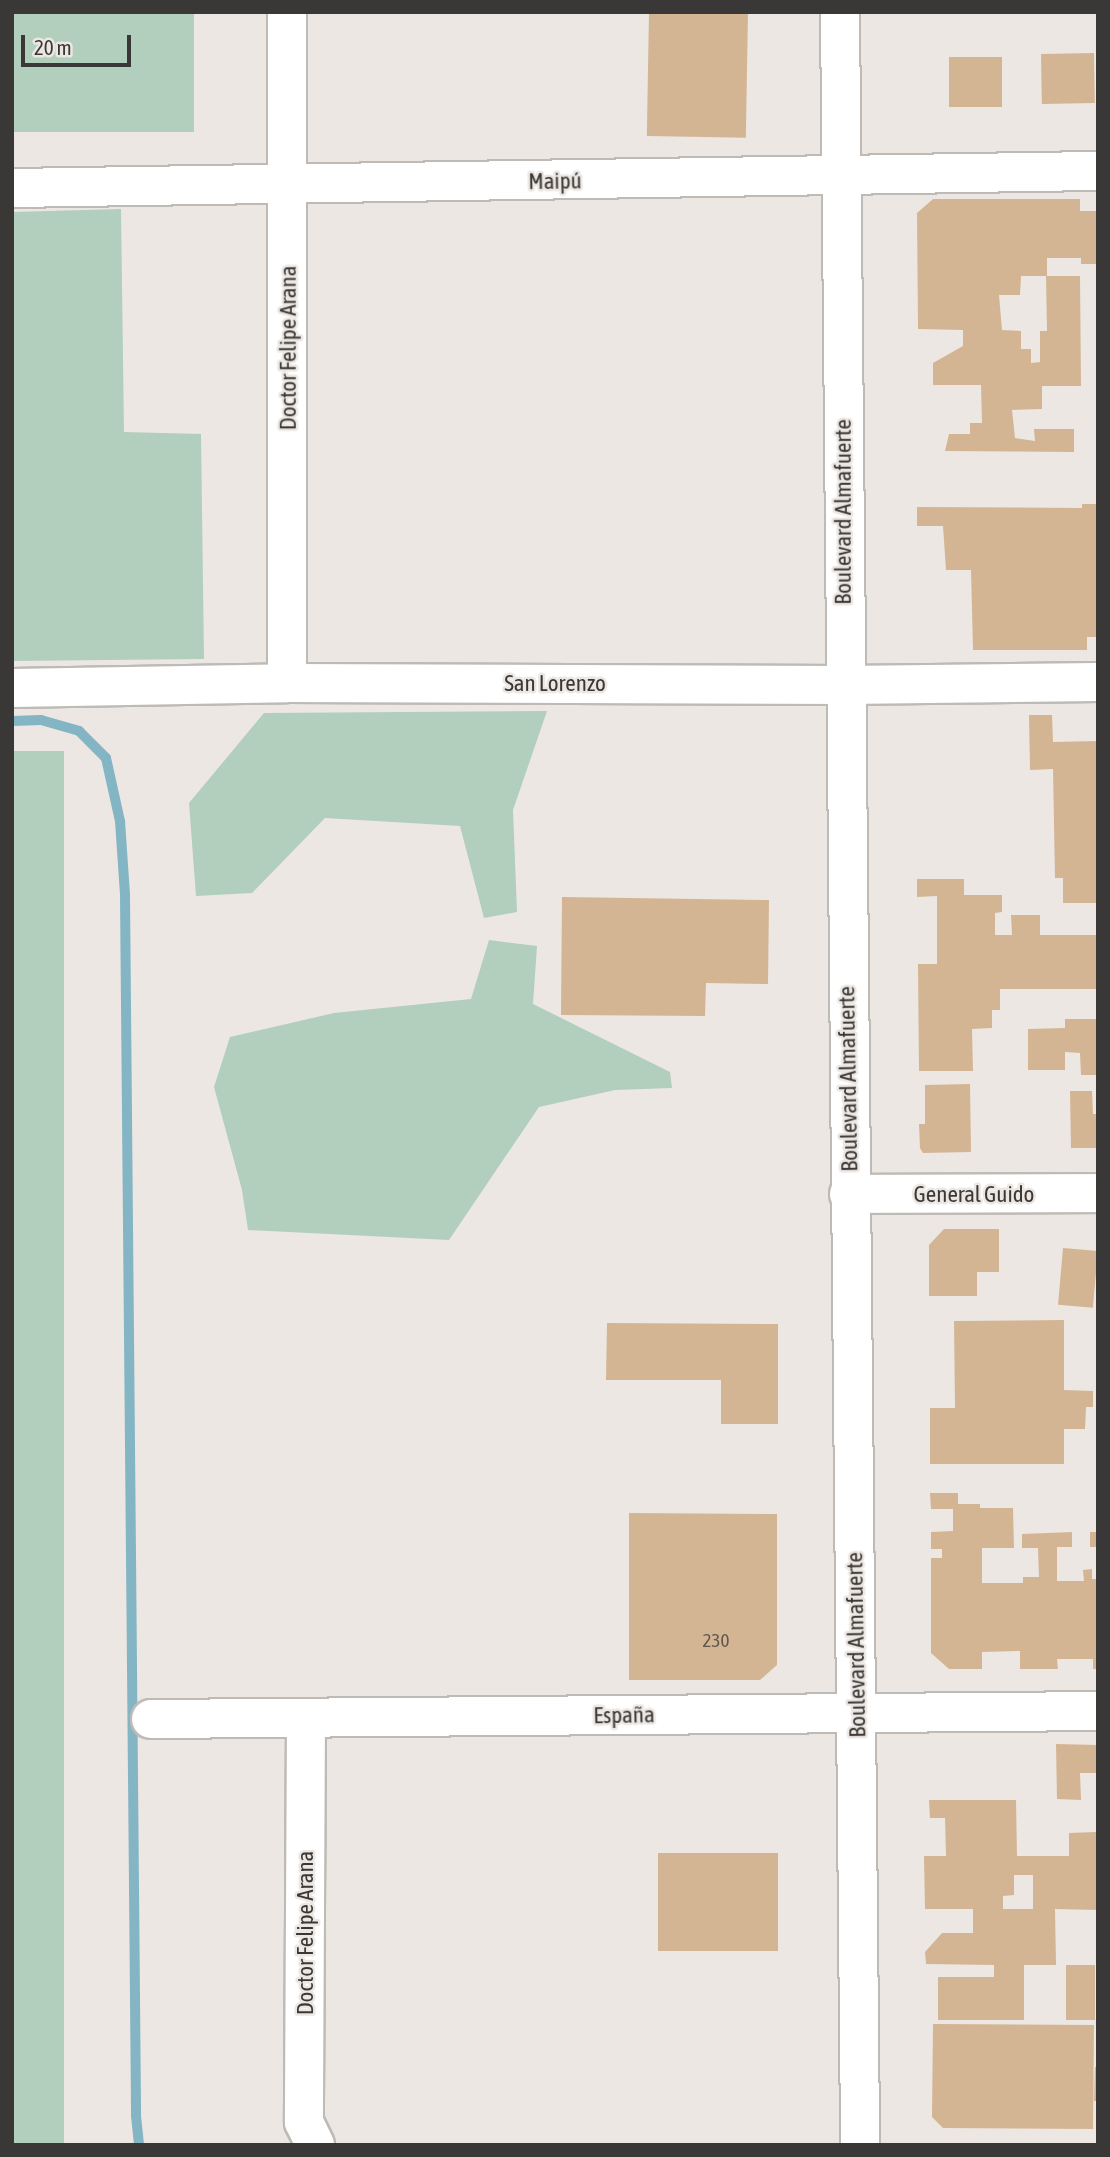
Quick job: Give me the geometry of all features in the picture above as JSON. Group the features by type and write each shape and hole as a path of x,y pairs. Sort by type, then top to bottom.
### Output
{"street":[{"name":"Doctor Felipe Arana","path":"287,12 287,683"},
{"name":"Boulevard Almafuerte","path":"840,12 844,685 858,1712 860,2145"},
{"name":"Maipú","path":"12,188 1098,171"},
{"name":"San Lorenzo","path":"12,688 287,683 844,685 1098,682"},
{"name":"General Guido","path":"849,1194 1098,1193"},
{"name":"España","path":"151,1719 1098,1711"},
{"name":"Doctor Felipe Arana","path":"306,1718 304,2122 315,2145"}],"green space":[{"path":"12,12 194,12 194,132 12,132"},
{"path":"121,209 124,432 201,434 204,659 12,661 12,212"},
{"path":"547,711 513,810 517,912 484,918 460,826 325,818 252,893 196,896 189,803 264,713"},
{"path":"12,751 64,751 64,2145 12,2145"},
{"path":"489,940 537,946 533,1004 670,1072 672,1088 615,1090 539,1107 449,1240 248,1230 242,1190 214,1087 230,1037 334,1013 471,999"}],"building":[{"path":"649,12 748,14 746,138 647,136"},
{"path":"1094,53 1095,103 1042,104 1041,54"},
{"path":"949,57 1002,57 1002,107 949,107"},
{"path":"933,199 1080,199 1080,211 1098,211 1098,264 1081,264 1081,258 1047,258 1047,276 1080,276 1081,386 1042,386 1042,409 1012,410 1015,438 1035,441 1034,429 1074,429 1074,452 945,451 949,434 970,434 970,423 982,423 981,385 933,385 933,363 963,346 963,330 918,329 917,213","holes":["1021,276 1046,276 1047,331 1040,331 1040,362 1031,363 1031,349 1021,349 1021,331 1002,330 999,295 1020,295"]},
{"path":"1082,504 1098,504 1098,637 1087,637 1087,650 973,650 971,570 946,570 943,526 917,526 917,507 1082,508"},
{"path":"1029,715 1052,715 1053,742 1098,741 1097,903 1063,903 1063,878 1055,878 1053,769 1030,770"},
{"path":"917,879 964,879 964,895 1002,895 1002,912 995,913 995,935 1012,935 1011,915 1040,915 1040,935 1098,935 1098,989 1000,989 1000,1010 992,1010 992,1028 972,1029 973,1071 919,1071 918,964 937,964 937,896 917,897"},
{"path":"562,897 769,900 768,984 706,983 705,1016 561,1015"},
{"path":"1065,1019 1098,1019 1098,1075 1081,1075 1080,1053 1065,1052 1065,1070 1028,1070 1028,1029 1065,1028"},
{"path":"970,1084 971,1152 923,1153 920,1148 919,1124 925,1124 925,1085"},
{"path":"1070,1091 1092,1091 1093,1114 1098,1114 1098,1148 1071,1148"},
{"path":"944,1229 999,1229 999,1272 977,1272 977,1296 929,1296 929,1245"},
{"path":"1063,1248 1098,1251 1093,1308 1058,1305"},
{"path":"1064,1320 1064,1390 1093,1391 1093,1407 1086,1407 1085,1429 1064,1429 1064,1464 930,1464 930,1408 955,1408 954,1321"},
{"path":"607,1323 778,1324 778,1424 721,1424 721,1380 606,1380"},
{"path":"930,1493 958,1493 958,1504 980,1504 980,1508 1013,1508 1014,1548 982,1548 982,1583 1023,1583 1023,1577 1039,1577 1038,1548 1022,1548 1022,1534 1072,1532 1072,1547 1057,1547 1057,1581 1084,1581 1083,1570 1092,1569 1092,1579 1098,1579 1098,1669 1093,1669 1093,1659 1057,1659 1058,1669 1020,1669 1020,1651 982,1652 982,1669 949,1669 931,1653 931,1558 942,1558 942,1549 931,1549 931,1532 953,1531 953,1509 931,1509"},
{"path":"629,1513 777,1514 777,1665 760,1680 629,1680"},
{"path":"1090,1532 1098,1532 1098,1547 1090,1547"},
{"path":"1056,1744 1098,1745 1098,1773 1080,1773 1081,1800 1057,1799"},
{"path":"929,1800 1016,1800 1017,1856 1069,1856 1069,1833 1096,1832 1098,1910 1055,1909 1056,1965 1024,1965 1024,2020 938,2020 938,1977 994,1977 994,1965 926,1964 925,1952 942,1933 973,1933 973,1909 925,1909 924,1856 946,1856 945,1818 930,1818","holes":["1014,1875 1033,1875 1033,1909 1003,1909 1003,1896 1014,1895"]},
{"path":"658,1853 778,1853 778,1951 658,1951"},
{"path":"1066,1965 1095,1965 1095,2020 1066,2020"},
{"path":"933,2024 1094,2025 1093,2129 943,2128 932,2117"},
{"path":"1095,2067 1098,2067 1098,2101 1094,2101"}],"waterway":[{"path":"12,721 41,720 79,731 106,758 120,821 125,895 136,2116 139,2145"}]}
